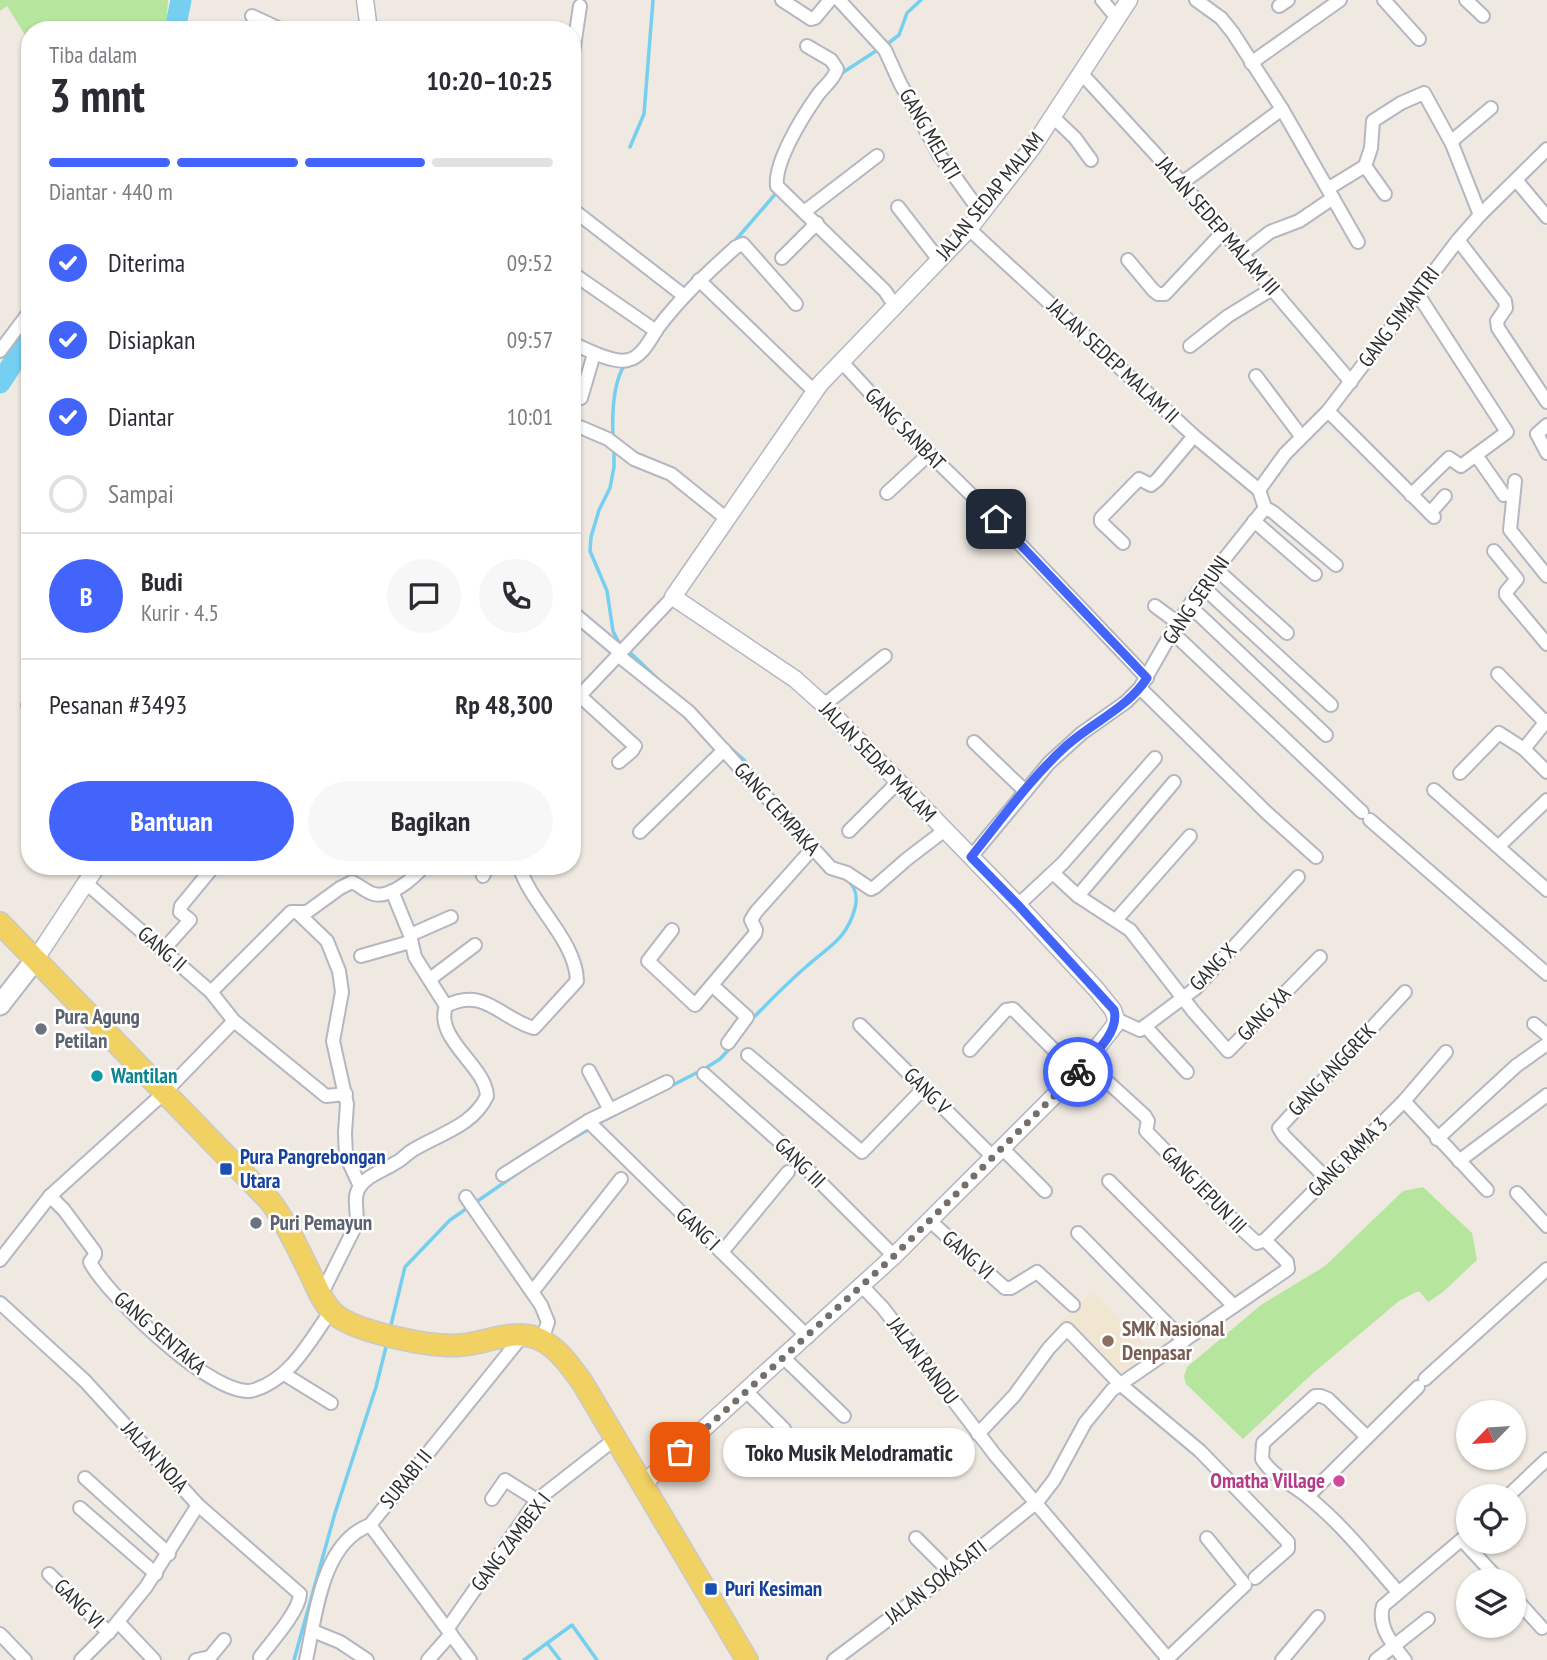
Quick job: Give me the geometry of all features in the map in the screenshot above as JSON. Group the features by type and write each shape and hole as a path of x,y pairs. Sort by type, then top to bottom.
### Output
{"main road":[{"path":"0,922 270,1201 295,1242 326,1303 355,1325 445,1346 532,1337 552,1348 578,1376 747,1660"},
{"path":"0,1005 35,960"}],"street":[{"path":"365,0 368,21"},
{"path":"782,0 811,19 830,0"},
{"name":"GANG MELATI","path":"839,0 882,46 940,156 981,213"},
{"path":"1102,0 1116,18"},
{"name":"JALAN SEDAP MALAM","path":"1116,1019 1109,1003 1018,905 824,705 795,679 673,597 814,391 969,229 1053,117 1129,0"},
{"path":"1196,0 1221,18 1282,109 1358,243"},
{"path":"1251,63 1340,0"},
{"path":"1384,0 1419,40"},
{"path":"1466,0 1483,16"},
{"path":"578,21 580,6"},
{"path":"252,16 263,21"},
{"path":"807,46 831,60 836,69 794,134 777,176 779,188 885,291 895,306"},
{"name":"JALAN SEDEP MALAM III","path":"1082,74 1224,231 1351,382"},
{"path":"1243,253 1270,232 1299,221 1365,166 1371,148 1373,121 1420,93 1427,96 1452,144 1480,215"},
{"path":"1452,144 1453,140 1491,108"},
{"path":"1182,183 1282,109"},
{"path":"1053,117 1075,138 1091,160"},
{"name":"GANG SIMANTRI","path":"1259,490 1285,454 1328,411 1458,240 1547,149"},
{"path":"804,212 877,156"},
{"path":"1365,166 1385,194"},
{"path":"1516,180 1547,217"},
{"path":"898,206 939,260"},
{"path":"581,216 682,294"},
{"path":"782,258 817,223"},
{"name":"JALAN SEDEP MALAM II","path":"969,229 1194,436 1259,490"},
{"path":"1128,260 1157,294 1165,294 1224,231"},
{"path":"1458,240 1505,301 1506,307 1497,321 1498,328 1547,402"},
{"path":"581,348 594,354 629,360 638,355 654,329 682,294 736,247 743,244 796,304"},
{"path":"581,279 654,329"},
{"path":"699,281 814,391"},
{"path":"1190,346 1228,316 1272,289"},
{"path":"1411,495 1449,458 1461,466 1507,432 1417,293"},
{"path":"0,351 21,323"},
{"path":"581,398 594,354"},
{"name":"GANG SANBAT","path":"841,361 928,455 996,519 1143,683 1267,813 1316,857"},
{"path":"1256,376 1301,436"},
{"path":"1328,411 1432,515 1445,496"},
{"path":"581,428 612,443 634,459 671,474 727,519"},
{"path":"1542,429 1547,453"},
{"path":"1123,542 1101,522 1101,517 1139,479 1153,484 1194,436"},
{"path":"887,493 928,455"},
{"path":"1476,455 1504,495"},
{"path":"1515,481 1510,522 1512,535 1547,576"},
{"path":"1259,490 1265,508 1336,565"},
{"name":"GANG SERUNI","path":"971,857 1025,791 1067,746 1126,702 1143,683 1203,587 1265,508"},
{"path":"1254,521 1315,574"},
{"path":"1494,551 1517,579 1506,595 1547,643"},
{"path":"1216,569 1287,633"},
{"path":"1203,587 1331,705"},
{"path":"581,695 673,597"},
{"path":"1155,606 1366,816 1547,974"},
{"path":"1190,606 1326,735"},
{"name":"GANG CEMPAKA","path":"581,619 623,651 689,712 813,848 837,870 866,887 875,887 945,830"},
{"path":"824,705 885,656"},
{"path":"1498,674 1546,721 1524,749"},
{"path":"581,704 635,746 619,762"},
{"path":"1460,773 1499,733 1524,749 1547,772"},
{"path":"974,743 1025,791"},
{"path":"640,832 724,750"},
{"path":"1018,905 1053,873 1155,758"},
{"path":"849,831 898,782"},
{"path":"1078,896 1174,782"},
{"path":"1434,790 1547,890"},
{"path":"1499,846 1547,800"},
{"path":"1116,920 1190,836"},
{"path":"672,930 649,958 648,963 693,1004 697,1004 757,932 751,922 753,917 813,848"},
{"path":"1053,873 1078,896 1133,933 1182,997"},
{"path":"35,960 91,875"},
{"path":"164,949 190,920 180,912 181,906 207,875"},
{"path":"211,992 293,911 304,913 312,909 349,883 355,883 377,895 392,891 412,875"},
{"path":"446,1006 468,998 534,1028 577,981 567,948 528,888 523,875"},
{"name":"GANG X","path":"1145,1026 1196,988 1298,877"},
{"name":"GANG II","path":"86,883 211,992 234,1021 326,1096 346,1094"},
{"path":"298,913 327,941 339,971 341,992 333,1041 346,1094 346,1156 360,1186 373,1175 397,1163 412,1150 440,1137 473,1115 482,1107 487,1091 449,1032 444,1017 446,1006 415,957 392,891"},
{"path":"361,956 410,938 451,917"},
{"path":"430,979 474,946"},
{"name":"GANG XA","path":"1182,997 1228,1051 1320,957"},
{"path":"713,986 747,1017 728,1043"},
{"name":"GANG ANGGREK","path":"1326,1179 1284,1136 1280,1125 1405,992"},
{"path":"970,1050 1006,1010 1012,1009 1082,1068"},
{"path":"642,1485 808,1337 930,1221 1082,1068 1112,1030 1116,1019 1137,1030 1145,1026 1186,1072"},
{"path":"0,1260 50,1196 165,1092 234,1021"},
{"path":"1534,1024 1547,1035"},
{"name":"GANG V","path":"860,1025 924,1088 997,1153 1045,1191"},
{"path":"1437,1139 1516,1066 1547,1044"},
{"path":"1404,1101 1446,1052"},
{"path":"748,1055 863,1152 924,1088"},
{"name":"GANG JEPUN III","path":"1082,1068 1145,1116 1148,1121 1145,1129 1254,1241 1260,1243 1265,1240"},
{"path":"589,1071 610,1110"},
{"name":"GANG III","path":"704,1074 780,1142 894,1256"},
{"path":"503,1175 591,1124 610,1110 667,1082"},
{"path":"1459,1161 1547,1094"},
{"name":"GANG RAMA 3","path":"1265,1240 1404,1101 1487,1190"},
{"name":"GANG I","path":"591,1124 808,1337"},
{"path":"722,1252 789,1172"},
{"path":"533,1291 621,1179"},
{"path":"1109,1181 1234,1306"},
{"name":"GANG SENTAKA","path":"50,1196 64,1210 95,1252 90,1262 99,1278 189,1364 207,1376 240,1391 253,1391 284,1374 326,1303 356,1225 358,1216 355,1199 360,1186"},
{"path":"1517,1193 1547,1226"},
{"path":"469,1201 533,1291 548,1322 532,1337"},
{"name":"GANG VI","path":"930,1221 1005,1288 1011,1288 1037,1272 1073,1305"},
{"path":"1078,1233 1184,1340"},
{"name":"JALAN SOKASATI","path":"834,1660 1037,1502 1054,1480 1093,1410 1120,1384 1289,1267 1265,1240"},
{"path":"1308,1496 1422,1383 1547,1269"},
{"name":"JALAN RANDU","path":"862,1286 883,1308 978,1434 1037,1502"},
{"name":"JALAN NOJA","path":"0,1303 85,1381 198,1504 156,1574 109,1633 81,1660"},
{"path":"978,1434 1014,1396 1049,1348 1068,1329 1120,1384 1200,1451 1288,1542 1288,1549 1255,1578"},
{"name":"SURABI II","path":"470,1660 370,1525 532,1337"},
{"path":"784,1358 844,1416"},
{"path":"284,1374 331,1404"},
{"path":"747,1392 784,1429 800,1454"},
{"path":"1367,1437 1328,1399 1321,1396 1310,1398 1263,1443 1262,1459 1266,1466 1308,1496 1349,1536 1398,1592"},
{"name":"GANG ZAMBEX I","path":"428,1660 537,1500 615,1439"},
{"path":"1521,1484 1547,1459"},
{"path":"85,1478 169,1554"},
{"path":"492,1499 505,1480 537,1500"},
{"path":"1037,1502 1167,1660 1245,1585 1207,1538"},
{"path":"198,1504 300,1594 295,1608 260,1657"},
{"path":"80,1508 156,1574"},
{"path":"306,1660 330,1563 349,1537 370,1525"},
{"path":"916,1538 950,1572"},
{"path":"1405,1660 1393,1646 1383,1624 1381,1611 1398,1592 1456,1544"},
{"path":"1478,1554 1490,1568"},
{"name":"GANG VI","path":"49,1574 80,1608 109,1633"},
{"path":"1526,1610 1542,1628"},
{"path":"1282,1660 1318,1617"},
{"path":"1376,1660 1428,1619"},
{"path":"118,1622 154,1660"},
{"path":"313,1631 340,1642 367,1660"},
{"path":"0,1634 25,1660"},
{"path":"196,1660 210,1657 224,1640"}],"shaded area":[{"name":"SMK Nasional Denpasar","path":"1093,1292 1157,1358 1118,1381 1097,1363 1060,1323"}],"green space":[{"path":"0,0 168,0 167,21 21,21 21,29 7,6 0,11"},
{"path":"1423,1187 1472,1233 1477,1260 1443,1292 1428,1302 1420,1292 1399,1301 1312,1374 1243,1439 1186,1384 1184,1376 1187,1367 1261,1305 1325,1266 1403,1191"}],"waterway":[{"path":"177,21 181,0"},
{"path":"630,147 644,114 653,0"},
{"path":"886,45 899,35 907,13 921,0"},
{"path":"839,75 879,49"},
{"path":"734,242 777,192"},
{"path":"0,383 21,351"},
{"path":"613,438 615,390 625,364"},
{"path":"614,450 610,488 599,510 590,551 607,591 613,631 618,641 662,683"},
{"path":"726,744 744,760 758,779"},
{"path":"768,790 805,831"},
{"path":"751,1020 842,935 852,919 856,900 854,889 846,879"},
{"path":"597,1124 704,1069 720,1059 732,1046"},
{"path":"570,1140 591,1128"},
{"path":"390,1329 405,1267 450,1220 531,1164"},
{"path":"294,1660 387,1343"},
{"path":"524,1660 572,1625 597,1660"},
{"path":"547,1643 560,1660"}],"way so far":[{"path":"680,1452 894,1256 1078,1072"}],"place":[{"name":"Pura Agung Petilan","path":"41,1029"},
{"name":"Wantilan","path":"97,1076"},
{"name":"Pura Pangrebongan Utara","path":"226,1169"},
{"name":"Puri Pemayun","path":"256,1223"},
{"name":"SMK Nasional Denpasar","path":"1108,1341"},
{"name":"Toko Musik Melodramatic","path":"680,1452"},
{"name":"Omatha Village","path":"1339,1481"},
{"name":"Puri Kesiman","path":"711,1589"}],"route":[{"path":"996,519 1147,678 1126,702 1082,733 1049,762 971,857 1114,1010 1115,1025 1078,1072"}]}
